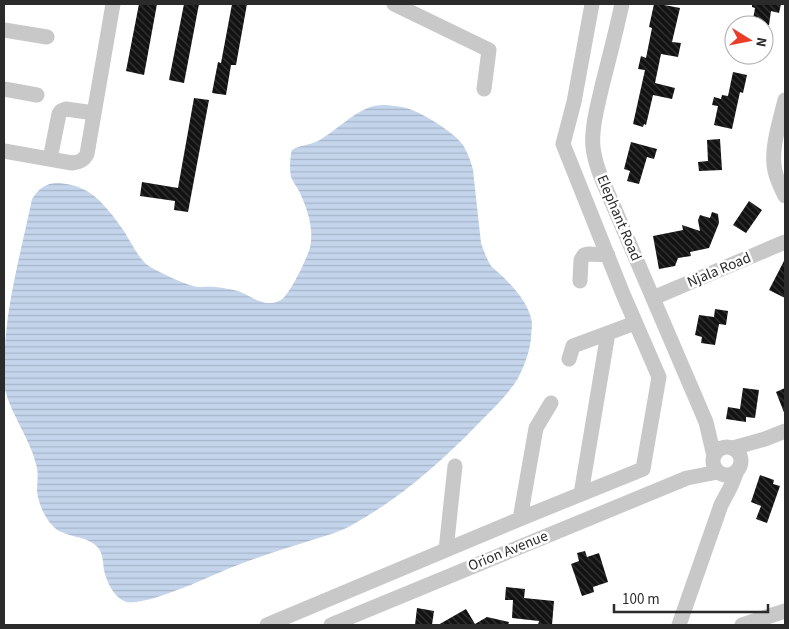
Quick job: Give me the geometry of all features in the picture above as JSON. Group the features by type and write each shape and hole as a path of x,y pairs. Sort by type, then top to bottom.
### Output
{"street":[{"path":"4,151 72,163 85,157 113,4"},
{"path":"394,4 490,50 484,89"},
{"path":"267,625 643,469 659,377 635,323 564,144 592,4"},
{"name":"Elephant Road","path":"622,4 596,114 592,146 601,177 706,422 724,490 721,505"},
{"path":"4,30 46,37"},
{"path":"4,89 37,95"},
{"path":"785,100 778,128 774,169 785,196"},
{"path":"50,159 58,114 66,109 94,114"},
{"name":"Njala Road","path":"653,298 785,242"},
{"path":"580,281 581,260 584,255 608,255"},
{"path":"569,360 573,346 635,323"},
{"path":"581,494 608,333"},
{"path":"520,519 536,428 550,403"},
{"name":"Elephant Road","path":"706,422 735,457"},
{"path":"717,465 729,475 735,457 765,439 785,431"},
{"name":"Orion Avenue","path":"331,625 717,465 720,449 735,457"},
{"path":"679,625 721,505 731,486 735,457"},
{"path":"446,550 455,466"},
{"path":"742,625 785,611"}],"water":[{"path":"386,105 406,108 430,119 459,140 466,151 473,170 481,243 484,253 492,267 520,296 531,316 530,345 517,380 494,408 434,466 386,504 343,530 240,564 160,596 133,602 120,599 108,583 102,556 95,544 63,533 49,522 44,514 37,491 37,471 33,455 5,390 4,363 9,309 32,199 41,189 51,184 69,184 84,189 107,209 123,229 140,257 154,269 193,286 233,290 258,301 275,302 281,300 291,287 304,262 311,242 310,225 306,209 291,177 292,150 318,141 359,112 376,106"}],"building":[{"path":"139,4 157,4 144,75 126,71"},
{"path":"184,4 199,4 184,83 169,80"},
{"path":"232,4 247,4 236,65 231,65 226,95 212,93 218,62 221,63"},
{"path":"654,4 680,8 672,42 681,43 678,57 661,54 655,83 675,88 672,99 653,95 646,125 644,124 643,127 633,124 645,70 638,69 641,56 646,58 652,28 649,27"},
{"path":"752,4 781,4 779,13 771,11 770,15 754,15 755,8 752,7"},
{"path":"733,72 747,75 743,93 740,92 732,129 714,125 718,106 712,105 714,97 721,99 722,95 728,96"},
{"path":"194,98 209,100 188,212 174,210 175,201 140,196 142,182 178,188"},
{"path":"720,139 722,170 699,171 698,162 708,161 707,140"},
{"path":"631,142 657,149 654,159 647,157 639,184 627,181 630,171 624,169"},
{"path":"749,201 762,210 746,233 733,225"},
{"path":"712,212 718,214 719,223 709,248 690,252 691,256 678,258 675,266 659,269 653,236 683,230 682,225 700,231 698,220 700,215 710,218"},
{"path":"785,259 785,298 769,290"},
{"path":"715,309 728,311 726,325 719,324 715,345 701,343 702,337 695,335 699,315 714,317"},
{"path":"743,388 759,390 755,418 746,417 746,422 726,419 728,407 740,409"},
{"path":"785,388 785,415 776,392"},
{"path":"760,475 774,480 773,484 780,486 767,523 756,519 761,506 751,502"},
{"path":"585,551 587,557 599,553 608,582 593,587 594,592 582,596 571,564 579,561 577,553"},
{"path":"506,587 525,589 524,598 554,601 552,625 538,625 539,621 512,618 513,600 505,600"},
{"path":"417,608 434,611 432,625 415,625"},
{"path":"466,609 475,624 487,617 509,622 508,625 438,625"}]}
